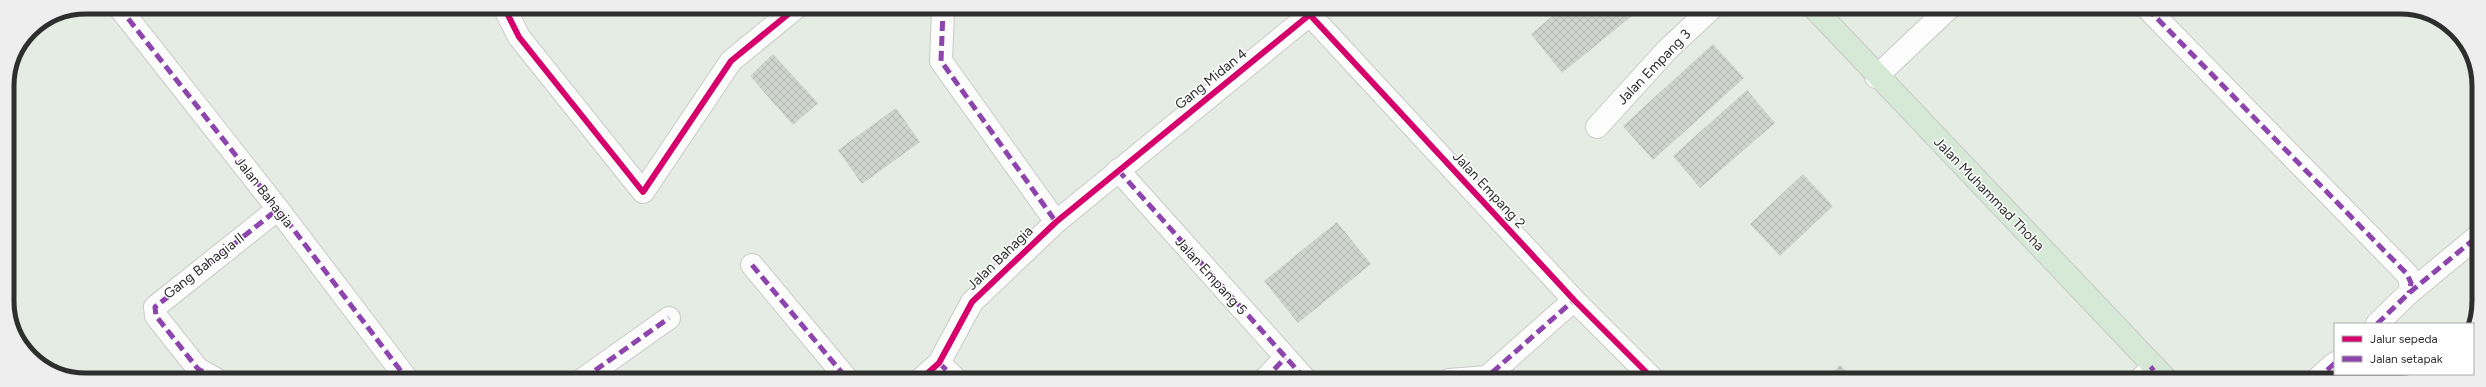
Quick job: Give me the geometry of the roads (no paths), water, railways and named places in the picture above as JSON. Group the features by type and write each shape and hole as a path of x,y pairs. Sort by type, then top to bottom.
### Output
{"main road":[{"name":"Jalan Muhammad Thoha","path":"1818,14 2151,373"}],"street":[{"name":"Jalan Bahagia","path":"125,14 278,209 402,373"},
{"path":"508,14 519,37 643,192 731,61 788,14"},
{"path":"942,14 941,61 1056,222"},
{"name":"Gang Midan 4","path":"1118,170 1310,14"},
{"name":"Jalan Empang 2","path":"1317,14 1574,300 1647,373"},
{"name":"Jalan Empang 3","path":"1597,128 1667,50 1706,14"},
{"path":"1876,77 1942,14"},
{"path":"2153,14 2407,274 2411,283 2409,294"},
{"name":"Jalan Bahagia","path":"928,373 939,363 972,302 1056,222 1118,170"},
{"name":"Jalan Empang 5","path":"1118,170 1299,373"},
{"name":"Gang Bahagia II","path":"197,373 156,316 155,307 278,209"},
{"path":"2378,323 2409,294 2472,241"},
{"path":"752,265 842,373"},
{"path":"1492,373 1574,300"},
{"path":"593,373 669,318"},
{"path":"1271,373 1285,358"},
{"path":"939,363 950,373"},
{"path":"2324,373 2334,364"}]}
